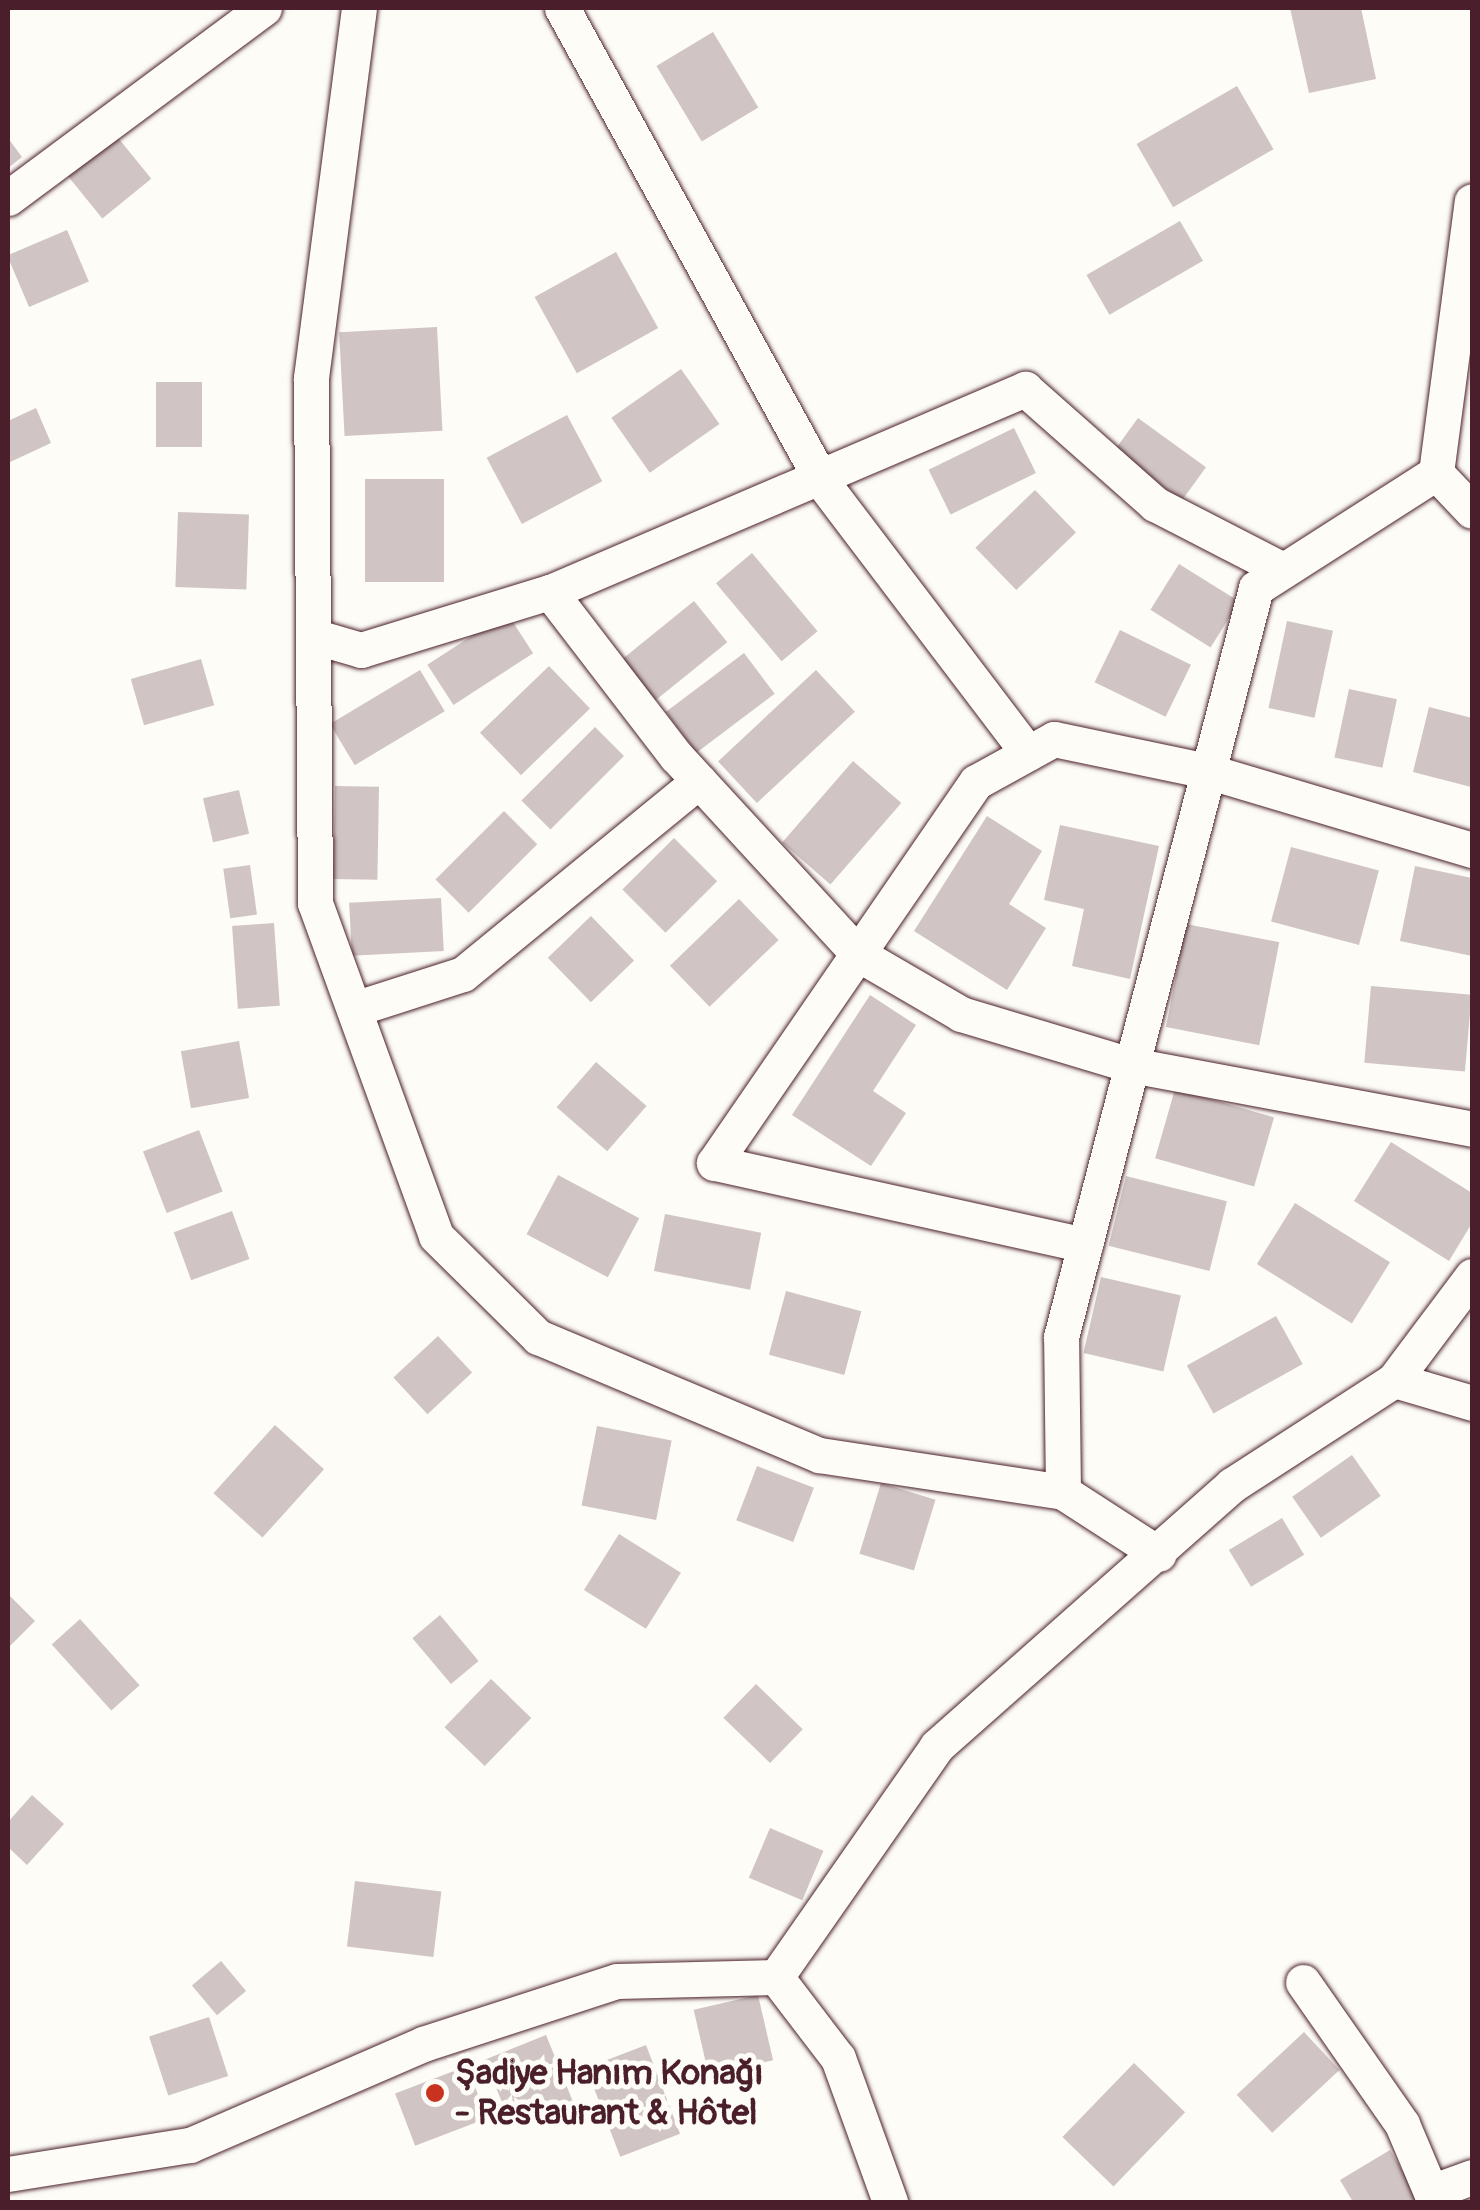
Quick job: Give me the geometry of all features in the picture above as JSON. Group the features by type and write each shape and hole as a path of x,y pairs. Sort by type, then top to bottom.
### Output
{"street":[{"path":"8,198 264,8"},
{"path":"358,8 311,378 315,904 436,1236 538,1338 819,1455 1063,1492 1159,1554"},
{"path":"562,8 823,482 1028,754"},
{"path":"1063,1492 1061,1337 1256,588 1436,473 1472,201"},
{"path":"313,636 362,650 550,592 738,507 823,482 1024,389 1155,504 1284,570"},
{"path":"1436,473 1472,511"},
{"path":"550,592 699,781 858,954 960,1014 1131,1065 1472,1129"},
{"path":"1085,1245 714,1164 976,782 1054,738 1207,771 1472,850"},
{"path":"354,1009 462,974 699,781"},
{"path":"776,1977 937,1746 1159,1554 1232,1485 1394,1380 1472,1276"},
{"path":"1394,1380 1472,1403"},
{"path":"8,2174 190,2145 423,2044 617,1981 776,1977"},
{"path":"776,1977 838,2058 890,2202"},
{"path":"1302,1982 1402,2124 1433,2197 1472,2176"}],"building":[{"path":"1290,8 1361,8 1376,79 1309,93"},
{"path":"713,32 758,107 702,141 656,66"},
{"path":"1237,86 1274,149 1173,207 1137,144"},
{"path":"111,129 151,179 102,218 62,169"},
{"path":"8,138 22,157 8,168"},
{"path":"1180,221 1203,261 1109,315 1086,275"},
{"path":"67,230 89,282 29,307 8,255"},
{"path":"616,252 658,328 577,373 535,297"},
{"path":"437,327 442,431 345,436 339,332"},
{"path":"681,369 719,424 650,473 611,418"},
{"path":"156,382 202,382 202,447 156,447"},
{"path":"36,408 51,443 8,463 8,421"},
{"path":"567,415 602,481 522,524 487,458"},
{"path":"1138,418 1206,467 1182,501 1114,451"},
{"path":"1014,428 1036,473 951,515 929,470"},
{"path":"365,479 444,479 444,582 365,582"},
{"path":"1035,490 1076,532 1016,590 975,548"},
{"path":"178,512 249,514 246,589 175,587"},
{"path":"752,553 818,631 782,661 716,583"},
{"path":"1179,564 1239,602 1211,647 1150,610"},
{"path":"694,601 727,642 654,701 621,660"},
{"path":"507,613 533,653 453,705 427,665"},
{"path":"1287,621 1333,631 1314,718 1268,708"},
{"path":"1120,630 1191,665 1166,717 1095,682"},
{"path":"744,653 775,694 696,753 666,712"},
{"path":"201,659 214,705 144,725 131,679"},
{"path":"549,666 590,708 521,775 480,733"},
{"path":"420,670 445,711 355,765 330,724"},
{"path":"816,670 855,712 757,803 718,761"},
{"path":"1349,689 1397,699 1382,768 1334,757"},
{"path":"1429,707 1472,718 1471,787 1413,772"},
{"path":"595,727 624,756 550,830 521,801"},
{"path":"853,761 901,803 830,884 782,843"},
{"path":"335,786 379,787 377,880 333,879"},
{"path":"239,790 249,834 213,842 203,798"},
{"path":"504,811 537,844 469,913 435,880"},
{"path":"987,816 1042,851 1009,904 1046,928 1007,990 914,931"},
{"path":"1060,825 1159,846 1130,979 1072,966 1084,909 1044,900"},
{"path":"674,838 717,881 666,933 622,890"},
{"path":"1291,847 1379,871 1359,945 1271,921"},
{"path":"250,865 257,915 230,918 223,869"},
{"path":"1415,866 1472,878 1472,956 1400,941"},
{"path":"441,898 444,951 352,956 349,903"},
{"path":"739,899 779,940 710,1007 670,966"},
{"path":"591,916 634,961 591,1002 548,958"},
{"path":"274,923 280,1006 238,1009 232,926"},
{"path":"1186,924 1279,942 1259,1045 1166,1027"},
{"path":"1371,986 1472,995 1465,1072 1364,1063"},
{"path":"870,995 916,1025 873,1091 906,1113 871,1166 792,1115"},
{"path":"239,1041 249,1098 191,1108 181,1051"},
{"path":"596,1062 647,1106 607,1151 557,1107"},
{"path":"1175,1089 1274,1117 1254,1187 1155,1158"},
{"path":"199,1130 223,1192 167,1213 143,1152"},
{"path":"1391,1142 1472,1193 1472,1223 1449,1261 1354,1201"},
{"path":"558,1175 639,1218 608,1277 527,1234"},
{"path":"1126,1176 1227,1201 1209,1271 1109,1246"},
{"path":"1295,1203 1390,1262 1352,1323 1257,1264"},
{"path":"232,1211 249,1259 191,1280 174,1232"},
{"path":"665,1214 761,1233 750,1290 654,1271"},
{"path":"1101,1277 1181,1295 1163,1371 1083,1353"},
{"path":"786,1291 861,1311 844,1375 769,1355"},
{"path":"1276,1316 1303,1364 1213,1414 1187,1365"},
{"path":"438,1336 472,1373 427,1414 393,1378"},
{"path":"275,1425 324,1469 262,1538 213,1493"},
{"path":"597,1426 672,1441 656,1520 582,1506"},
{"path":"1352,1455 1381,1496 1321,1538 1292,1497"},
{"path":"757,1466 814,1488 793,1542 736,1520"},
{"path":"881,1483 936,1500 914,1570 859,1554"},
{"path":"1282,1518 1304,1555 1251,1587 1229,1550"},
{"path":"619,1534 681,1573 646,1629 584,1590"},
{"path":"8,1594 35,1621 8,1648"},
{"path":"440,1615 479,1661 451,1684 412,1638"},
{"path":"80,1619 140,1685 111,1711 52,1644"},
{"path":"491,1679 531,1718 485,1766 444,1727"},
{"path":"756,1684 803,1729 770,1763 723,1718"},
{"path":"32,1795 64,1824 27,1865 8,1847 8,1822"},
{"path":"770,1828 823,1851 802,1900 749,1878"},
{"path":"355,1881 441,1892 433,1957 347,1947"},
{"path":"221,1961 246,1991 217,2015 192,1985"},
{"path":"758,1995 773,2060 709,2075 694,2010"},
{"path":"209,2017 228,2076 168,2095 149,2036"},
{"path":"1304,2032 1339,2070 1272,2133 1237,2095"},
{"path":"546,2035 573,2101 511,2126 485,2060"},
{"path":"646,2045 680,2134 620,2157 586,2068"},
{"path":"1134,2063 1185,2112 1114,2186 1062,2137"},
{"path":"467,2066 487,2118 415,2146 395,2094"},
{"path":"1390,2150 1421,2202 1353,2202 1340,2180"}],"place":[{"name":"Şadiye Hanım Konağı - Restaurant & Hôtel","path":"435,2093"}]}
